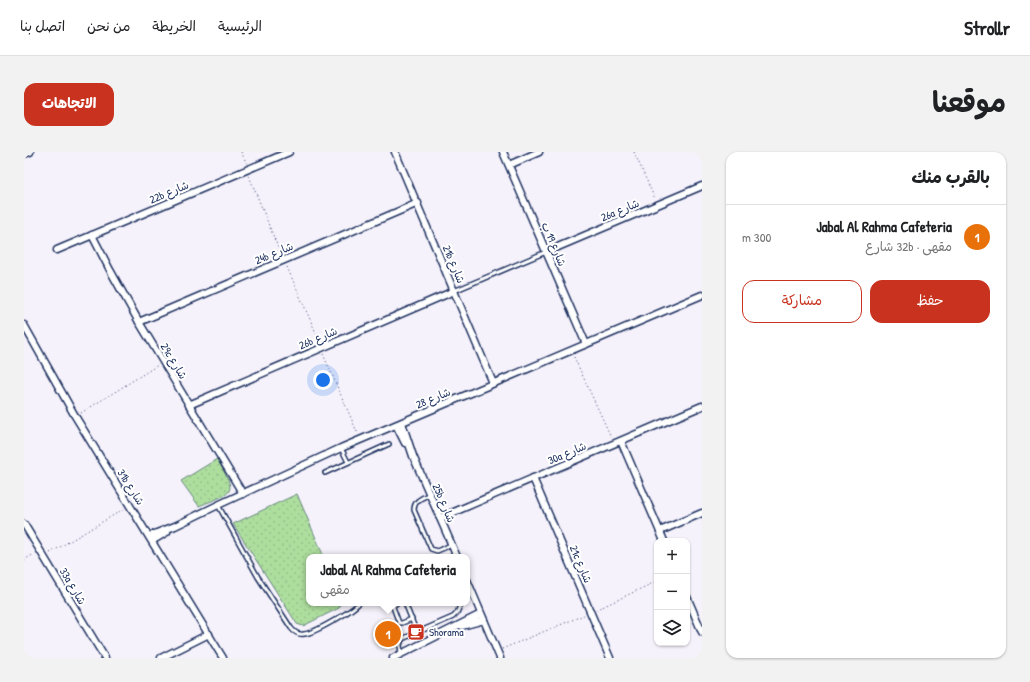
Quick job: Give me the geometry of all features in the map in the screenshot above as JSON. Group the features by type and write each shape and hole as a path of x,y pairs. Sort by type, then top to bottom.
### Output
{"street":[{"path":"24,154 30,152"},
{"name":"22b شارع","path":"57,250 289,152"},
{"name":"21b شارع","path":"395,152 494,383"},
{"name":"شارع 19 ب","path":"503,152 586,344"},
{"path":"509,165 539,152"},
{"name":"26a شارع","path":"546,252 702,186"},
{"name":"24b شارع","path":"139,322 418,203"},
{"name":"29c شارع","path":"92,236 139,322 243,494"},
{"name":"26b شارع","path":"189,405 454,291"},
{"name":"شارع 28","path":"151,539 218,505 340,448 702,295"},
{"name":"31b شارع","path":"24,325 75,416 209,634 222,658"},
{"name":"30a شارع","path":"440,518 702,406"},
{"name":"25b شارع","path":"399,424 456,554"},
{"path":"621,440 663,538"},
{"name":"21c شارع","path":"533,478 610,658"},
{"path":"660,531 702,513"},
{"name":"33a شارع","path":"24,524 105,658"},
{"path":"470,587 500,658"},
{"path":"690,604 702,632"},
{"path":"393,658 481,614"},
{"path":"455,627 484,620"},
{"path":"161,658 209,634"}],"lane":[{"path":"454,291 546,252"},
{"path":"325,473 389,444"},
{"path":"340,448 348,462"},
{"path":"430,494 418,500 414,506 414,510 431,549 435,551 452,544"},
{"path":"218,505 258,577 295,632 301,634 310,632 348,613 356,606"},
{"path":"393,606 399,623 412,620"},
{"path":"406,606 417,633"},
{"path":"401,654 401,641 404,638 453,617 457,613 460,606"}],"path":[{"path":"241,152 248,169"},
{"path":"634,152 658,205"},
{"path":"321,348 361,440"},
{"path":"571,350 614,443"},
{"path":"75,416 163,362"},
{"path":"44,557 130,505"},
{"path":"24,560 40,550"},
{"path":"497,651 590,612 654,582"}],"green space":[{"path":"217,459 228,479 230,486 229,490 226,494 199,506 181,481"},
{"path":"297,494 323,554 306,554 306,606 340,606 339,608 303,626 297,624 233,524"}],"place":[{"name":"Shorama","path":"416,632"},
{"name":"Jabal Al Rahma Cafeteria","path":"388,634"}]}
